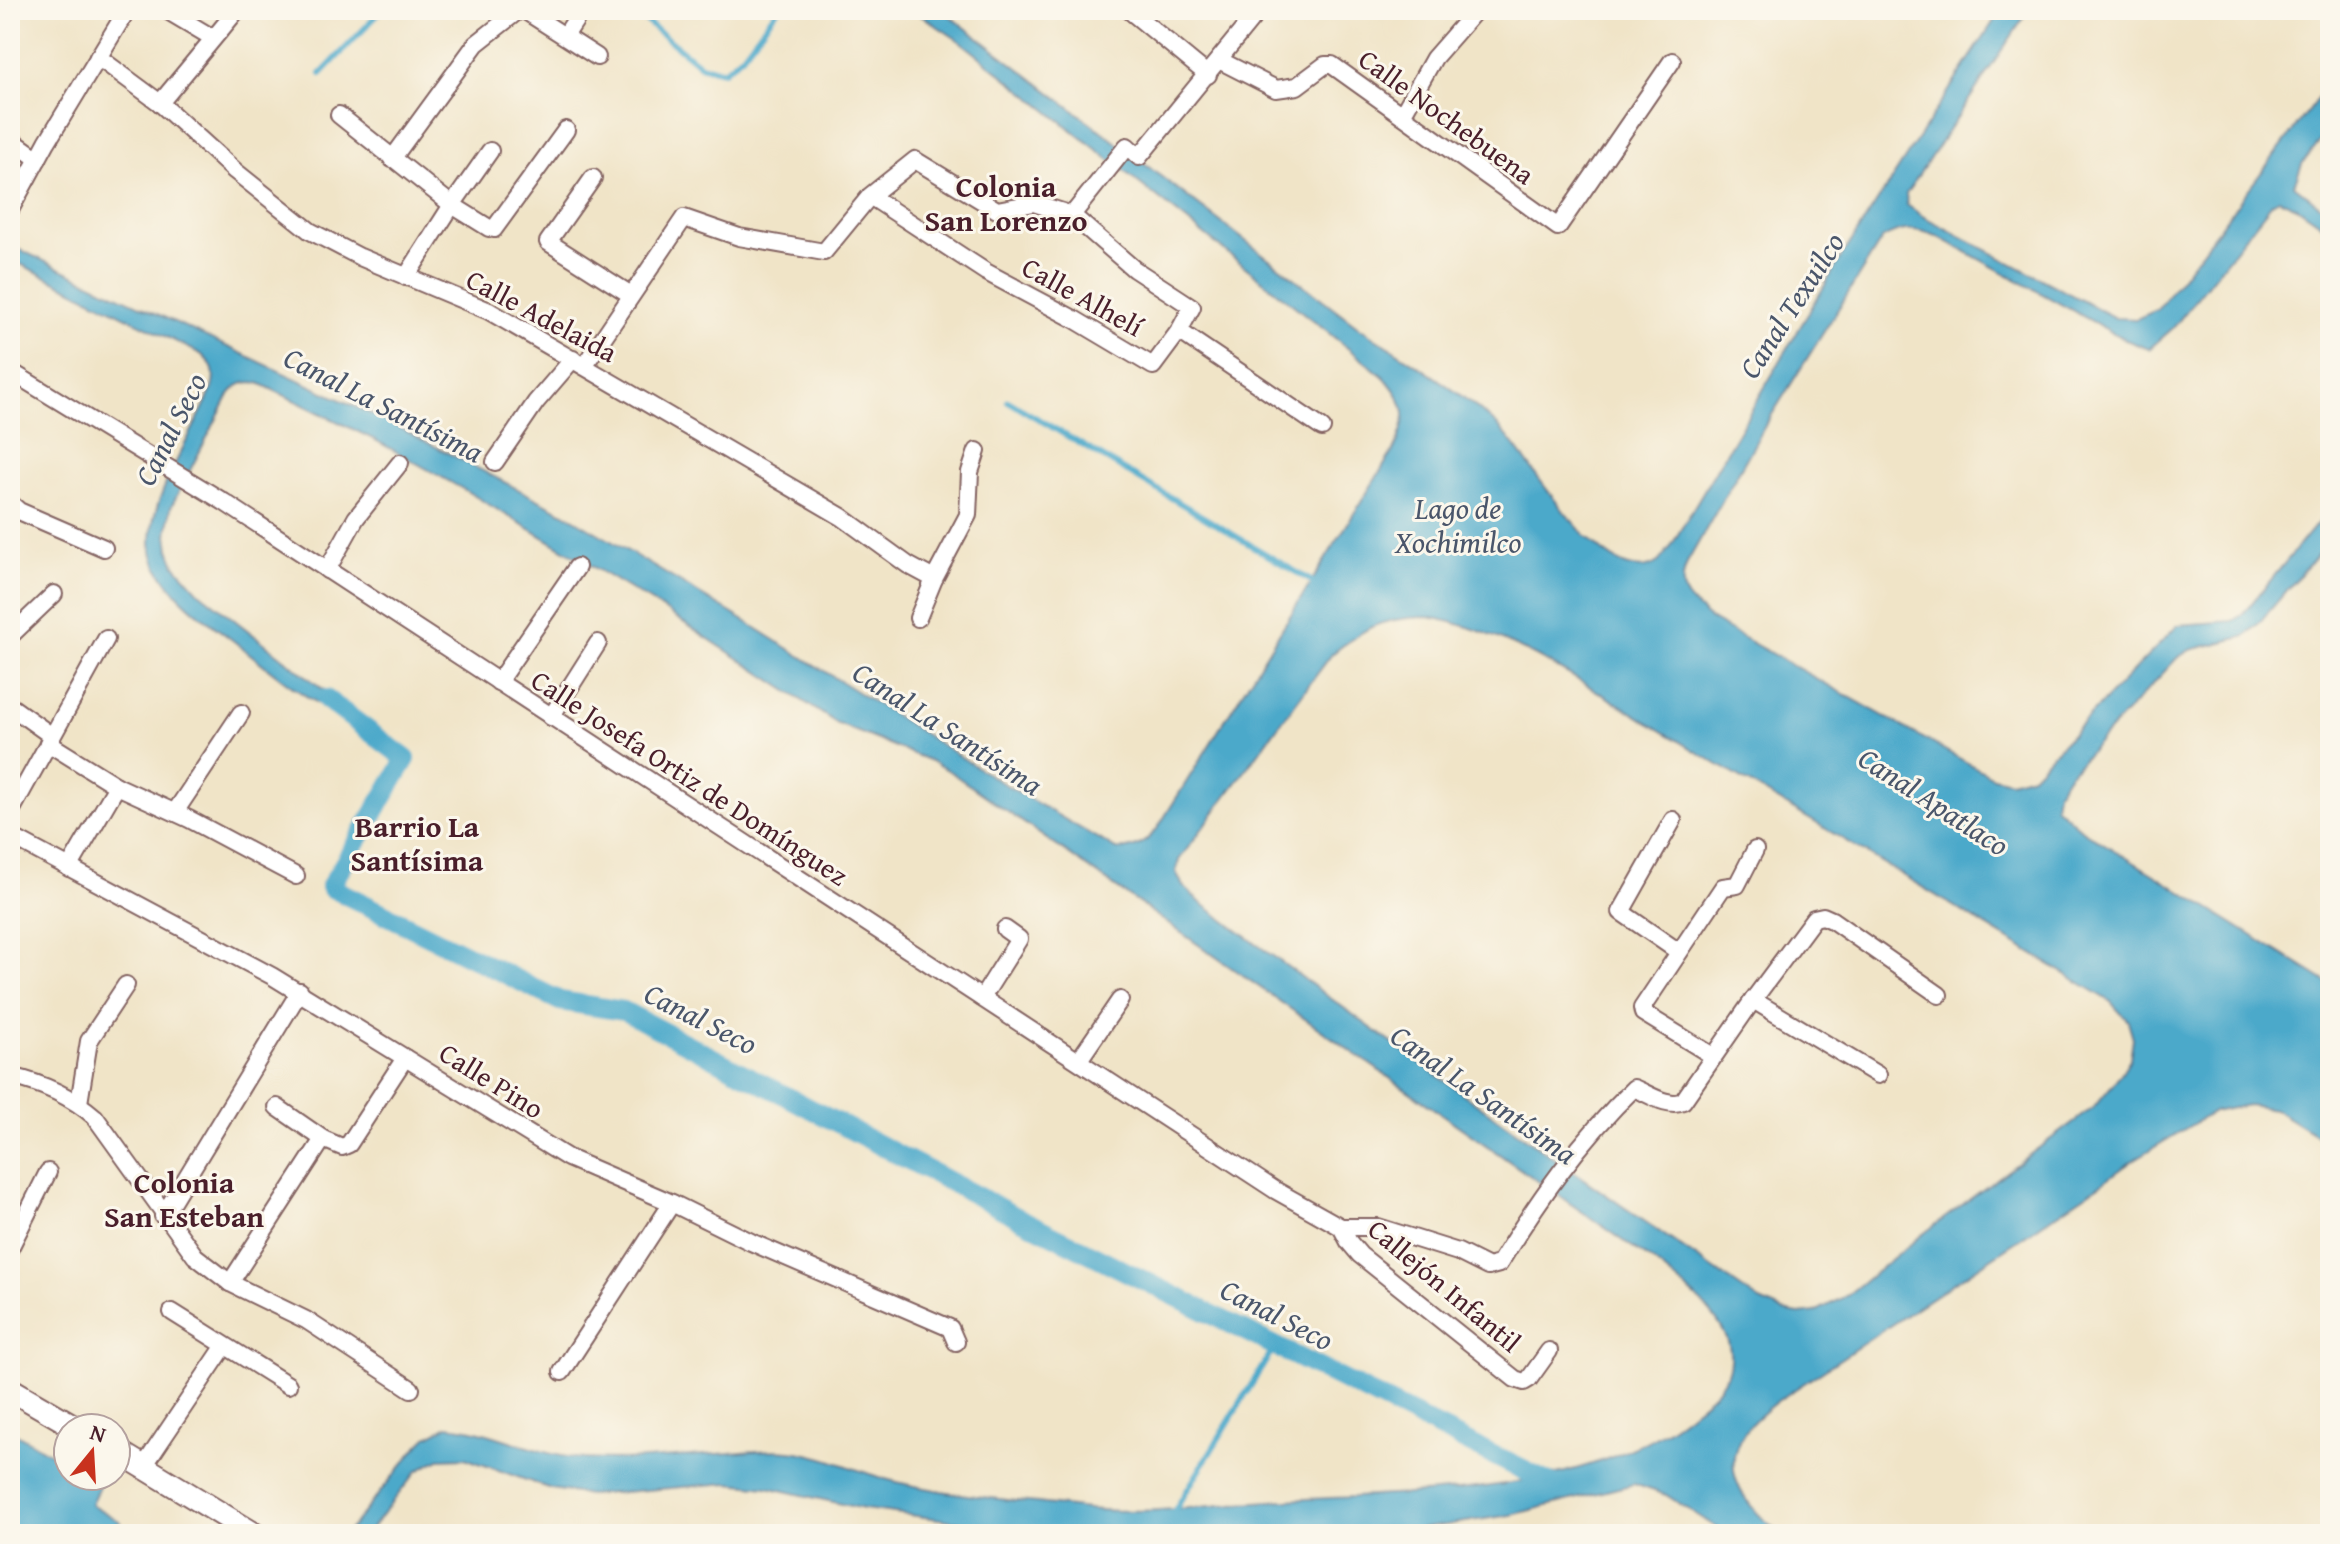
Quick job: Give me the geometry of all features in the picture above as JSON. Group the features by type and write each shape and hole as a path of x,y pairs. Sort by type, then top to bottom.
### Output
{"street":[{"path":"10,210 127,10"},
{"path":"160,103 237,10"},
{"path":"392,159 476,44 522,10 597,57"},
{"path":"565,36 582,10"},
{"path":"1129,10 1208,75"},
{"path":"1072,215 1127,146 1139,157 1259,10"},
{"path":"1402,115 1434,58 1476,10"},
{"path":"170,11 213,38"},
{"name":"Calle Adelaida","path":"98,57 160,103 235,171 310,231 406,277 489,311 842,517 908,565 934,579"},
{"name":"Calle Nochebuena","path":"1219,60 1276,89 1297,86 1325,65 1332,65 1558,227 1672,61"},
{"path":"339,115 452,205 494,229 566,130"},
{"path":"10,139 38,159"},
{"path":"406,277 490,151"},
{"path":"495,462 536,402 578,363 631,295 684,218 739,237 824,252 870,196 915,160 997,210 1034,203 1072,215 1134,269 1192,307 1179,331 1322,428"},
{"path":"593,178 548,242 631,295"},
{"name":"Calle Alhelí","path":"870,196 986,272 1153,366 1179,331"},
{"name":"Calle Josefa Ortiz de Domínguez","path":"10,371 193,483 1275,1190 1341,1227"},
{"path":"918,618 934,579 968,515 970,472 977,451"},
{"path":"327,570 356,518 400,463"},
{"path":"10,503 19,511 104,548"},
{"path":"498,682 577,567"},
{"path":"10,636 54,594"},
{"path":"10,813 106,639"},
{"path":"551,717 598,643"},
{"path":"10,706 50,740 117,786 175,812 296,876"},
{"path":"175,812 241,713"},
{"path":"69,868 117,786"},
{"path":"1673,820 1621,912 1679,952"},
{"name":"Calle Pino","path":"10,836 300,991 568,1158 950,1328 956,1342"},
{"path":"1755,850 1737,885 1723,887 1642,1008 1643,1013 1713,1056 1814,918 1823,916 1939,995"},
{"path":"982,998 1019,939 1005,929"},
{"path":"79,1103 89,1041 126,985"},
{"path":"163,1216 300,991"},
{"path":"1079,1060 1120,1000"},
{"path":"1753,1000 1878,1075"},
{"name":"Callejón Infantil","path":"1549,1351 1529,1379 1524,1382 1515,1379 1360,1255 1341,1227 1378,1227 1432,1242 1488,1267 1499,1264 1534,1208 1603,1117 1634,1088 1670,1103 1683,1101 1713,1056"},
{"path":"277,1107 323,1139 342,1147 349,1144 405,1058"},
{"path":"10,1076 25,1079 79,1103 95,1117 163,1216 195,1256 230,1283 306,1320 411,1389"},
{"path":"230,1283 323,1139"},
{"path":"10,1248 48,1172"},
{"path":"562,1372 672,1203"},
{"path":"172,1312 288,1385"},
{"path":"144,1466 224,1347"},
{"path":"10,1389 52,1413"},
{"path":"132,1459 254,1534"}],"water":[{"name":"Lago de Xochimilco","path":"913,10 942,10 1360,328 1467,400 1500,428 1570,519 1593,543 1615,560 1637,568 1658,562 1670,548 1842,256 2001,10 2029,10 1906,194 1907,205 1924,217 2115,318 2136,319 2157,310 2330,82 2330,128 2302,164 2294,185 2330,213 2330,230 2297,207 2279,199 2272,203 2173,328 2149,349 2126,340 1939,237 1910,230 1882,239 1766,424 1688,561 1683,589 1691,602 1713,621 1993,777 2010,781 2032,775 2178,625 2232,621 2242,615 2330,508 2330,540 2259,623 2246,636 2190,650 2177,658 2067,776 2057,792 2055,806 2082,830 2330,984 2330,1144 2274,1109 2248,1105 2213,1112 2135,1159 1776,1402 1744,1433 1736,1448 1734,1462 1740,1490 1759,1514 1782,1534 1727,1534 1666,1495 1634,1484 1511,1515 1413,1530 1338,1534 1052,1534 864,1509 767,1487 729,1483 589,1495 551,1489 465,1458 439,1459 417,1471 367,1534 346,1534 416,1448 427,1437 448,1426 482,1432 566,1457 620,1460 760,1450 790,1451 889,1480 936,1490 1079,1508 1151,1510 1435,1492 1550,1476 1604,1460 1653,1438 1710,1398 1728,1371 1730,1352 1715,1318 1685,1287 1654,1262 949,771 838,724 660,607 468,492 375,440 259,383 246,383 230,393 171,507 167,535 169,549 175,565 199,592 343,705 348,713 341,715 299,692 185,602 163,577 153,554 151,542 158,504 212,389 214,374 209,362 201,354 10,259 10,245 386,421 566,514 748,623 994,778 1116,849 1129,849 1144,842 1157,829 1393,451 1402,429 1404,411 1398,394 1383,376 961,42","holes":["1428,617 1493,636 1557,667 2110,1001 2128,1021 2133,1038 2130,1059 2119,1077 2095,1106 1923,1234 1846,1296 1815,1312 1799,1314 1760,1301 1549,1155 1201,903 1183,886 1176,872 1179,860 1332,654 1365,630 1398,619"]},
{"path":"10,1430 52,1455 52,1492 96,1492 91,1504 121,1522 122,1534 10,1534"}],"waterway":[{"path":"321,74 382,10"},
{"path":"632,10 701,66 724,71 742,56 777,10"},
{"path":"1008,401 1318,585"},
{"name":"Canal Seco","path":"326,699 406,759 330,887 560,1001 624,1011 1017,1217 1557,1487"},
{"path":"1172,1515 1275,1346"}],"district":[{"name":"Colonia San Lorenzo","path":"1006,203"},
{"name":"Barrio La Santísima","path":"417,843"},
{"name":"Colonia San Esteban","path":"184,1199"}],"water label":[{"name":"Canal Texuilco","path":"1791,305"},
{"name":"Canal La Santísima","path":"384,404"},
{"name":"Canal La Santísima","path":"948,728"},
{"name":"Canal Apatlaco","path":"1934,801"},
{"name":"Canal La Santísima","path":"1484,1094"}]}
